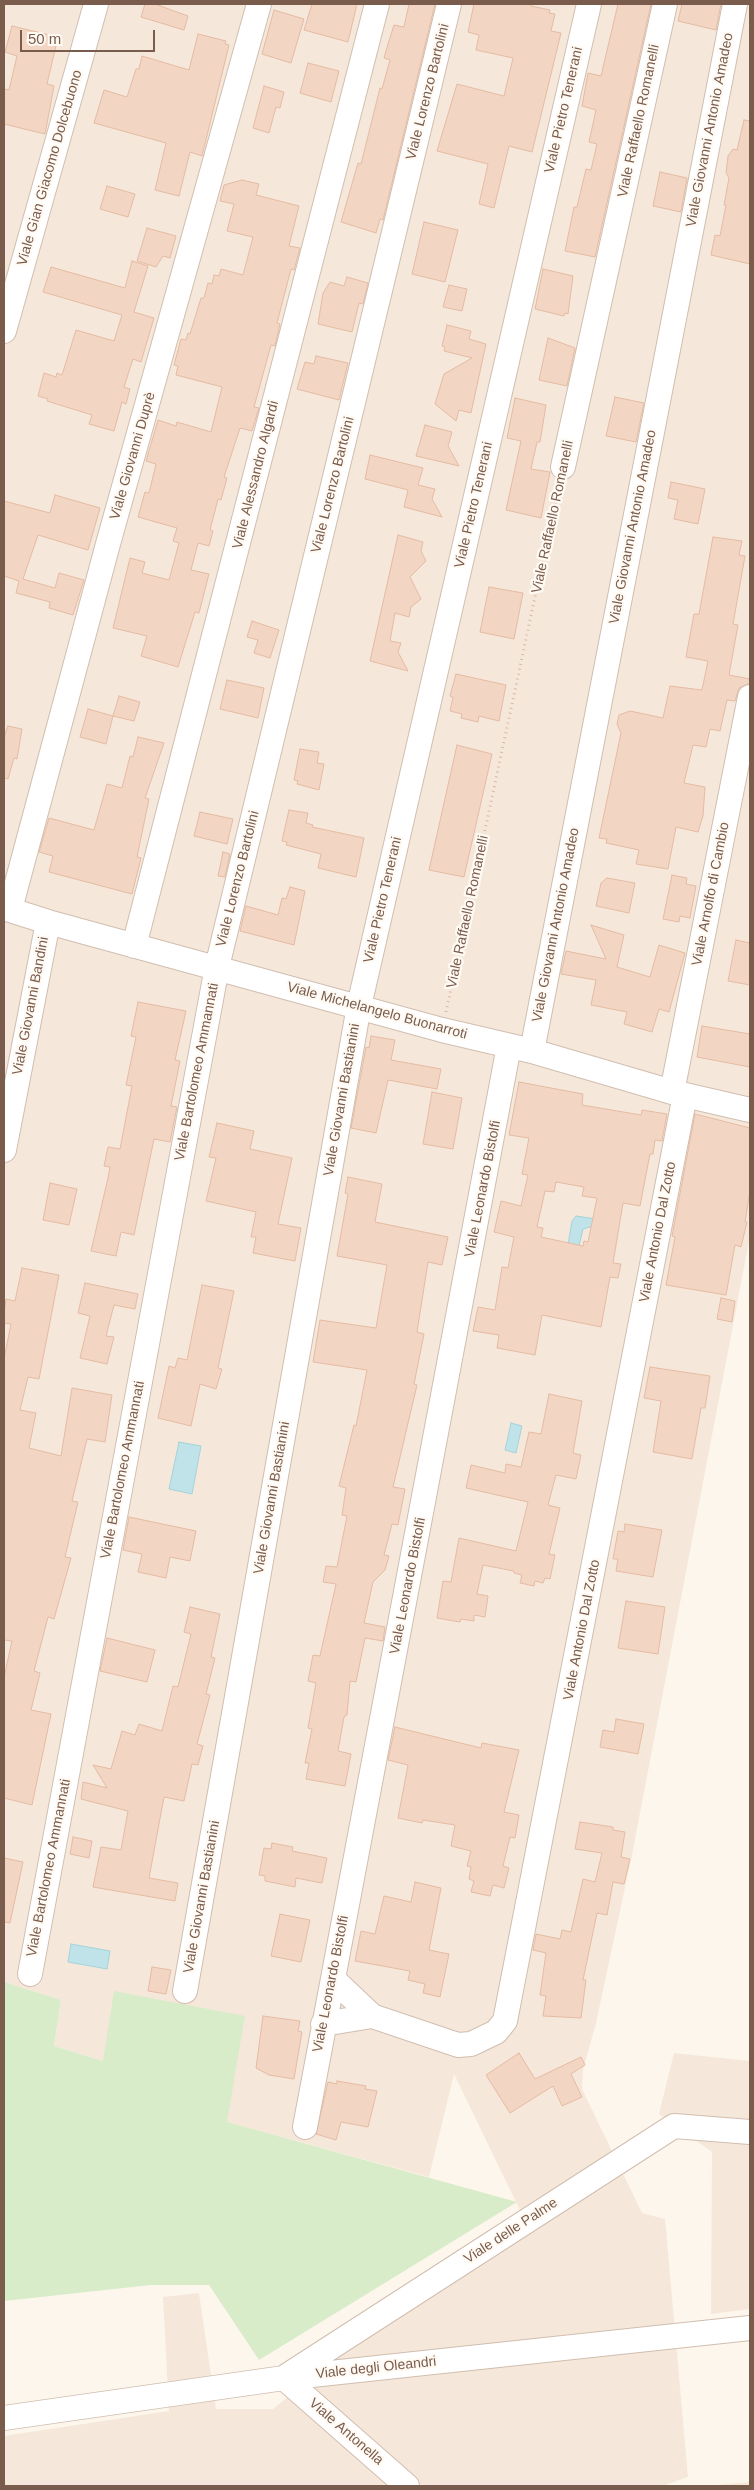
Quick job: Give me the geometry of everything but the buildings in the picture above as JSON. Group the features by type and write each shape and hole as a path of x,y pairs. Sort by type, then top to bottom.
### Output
{"street":[{"name":"Viale Gian Giacomo Dolcebuono","path":"4,331 96,4"},
{"name":"Viale Giovanni Duprè","path":"7,908 258,4"},
{"name":"Viale Alessandro Algardi","path":"134,946 377,4"},
{"name":"Viale Lorenzo Bartolini","path":"217,967 449,4"},
{"name":"Viale Pietro Tenerani","path":"359,1006 589,4"},
{"name":"Viale Raffaello Romanelli","path":"563,467 665,4"},
{"name":"Viale Giovanni Antonio Amadeo","path":"521,1048 735,4"},
{"name":"Viale Arnolfo di Cambio","path":"679,1093 750,697"},
{"name":"Viale Michelangelo Buonarroti","path":"7,908 48,922 442,1030 521,1048 679,1093 750,1110"},
{"name":"Viale Giovanni Bandini","path":"4,1150 48,922"},
{"name":"Viale Bartolomeo Ammannati","path":"30,1974 217,967"},
{"name":"Viale Giovanni Bastianini","path":"185,1991 359,1006"},
{"name":"Viale Leonardo Bistolfi","path":"305,2127 323,2024 521,1048"},
{"name":"Viale Antonio Dal Zotto","path":"333,1979 372,2016 458,2045 471,2044 496,2032 505,2021 679,1093"},
{"name":"Viale Antonio Dal Zotto","path":"323,2024 372,2016"},
{"name":"Viale delle Palme","path":"284,2378 674,2126 750,2132"},
{"name":"Viale degli Oleandri","path":"4,2418 284,2378 750,2328"},
{"name":"Viale Antonella","path":"284,2378 407,2486"}],"path":[{"name":"Viale Raffaello Romanelli","path":"442,1030 563,467"}],"shaded area":[{"path":"4,4 750,4 750,1236 632,1855 596,2023 583,2070 582,2089 642,2213 665,2219 688,2477 662,2486 4,2486 4,2436 169,2411 163,2297 199,2293 216,2409 273,2409 335,2359 531,2233 454,2074 429,2177 226,2122 244,2016 103,2061 54,2046 61,2000 4,1982"},
{"path":"674,2053 750,2061 750,2309 711,2314 712,2152 659,2114"},
{"path":"750,2482 750,2486 716,2485"}],"green space":[{"path":"4,1982 61,2000 54,2046 103,2061 114,1991 245,2016 227,2122 517,2202 259,2360 209,2285 151,2285 4,2301"}],"water":[{"path":"576,1216 596,1219 594,1226 583,1229 579,1246 568,1245 572,1221"},
{"path":"511,1423 522,1426 516,1453 505,1450"},
{"path":"179,1442 201,1446 192,1494 169,1489"},
{"path":"71,1944 110,1951 107,1969 68,1962"}]}
